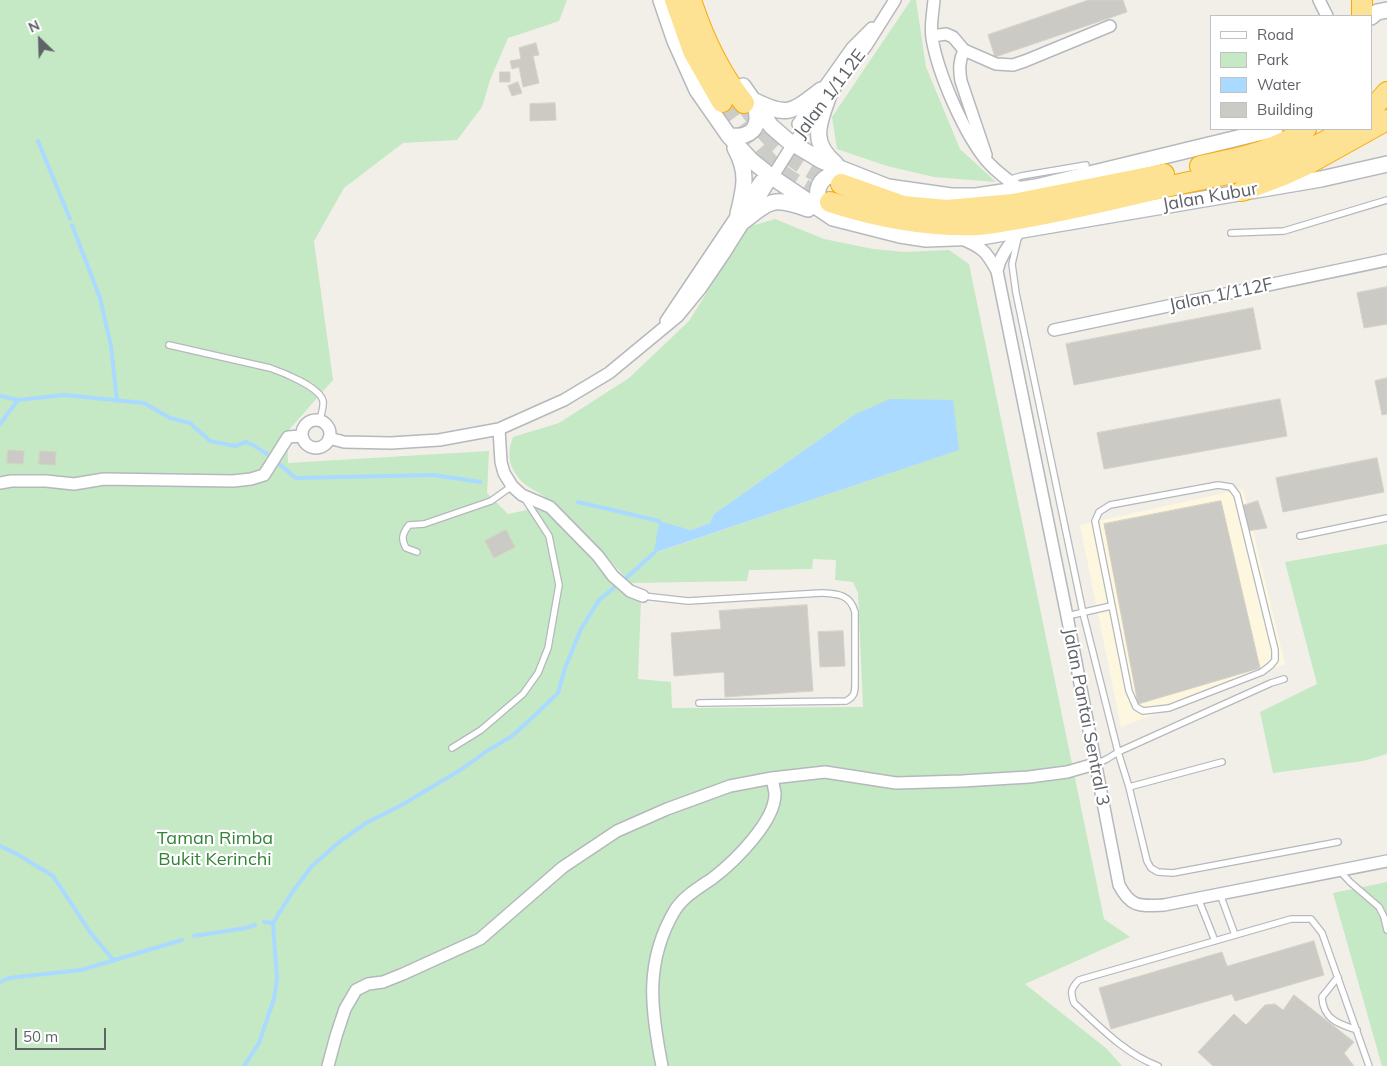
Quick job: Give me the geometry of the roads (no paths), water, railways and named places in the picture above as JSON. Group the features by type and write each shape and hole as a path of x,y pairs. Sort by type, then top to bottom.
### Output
{"highway":[{"path":"675,0 693,51 722,102"},
{"path":"691,0 716,61 731,86 748,101"},
{"path":"1362,0 1363,15"},
{"path":"1372,109 1387,92"},
{"path":"1372,126 1387,120"},
{"path":"832,210 912,222 981,224 1053,213 1253,154 1279,136 1302,130"},
{"path":"844,178 876,198 903,206 947,210 1013,204 1171,179 1258,168 1362,130"},
{"path":"1242,191 1284,175 1344,137"},
{"path":"1029,188 1171,179"},
{"path":"1026,231 1171,179"}],"main road":[{"path":"661,0 675,41 697,90 728,136 742,161 745,183 741,218"},
{"path":"701,0 716,44 758,116 752,132 744,136 728,136"},
{"path":"1364,15 1371,0"},
{"path":"1372,16 1377,12 1387,10"},
{"path":"748,101 776,110 790,111 825,92"},
{"path":"825,92 818,126 818,137 822,149 844,178"},
{"path":"748,101 771,126 790,142 822,161 844,178"},
{"path":"728,136 751,160 769,174 832,210"},
{"path":"832,210 820,203 817,194 823,180 829,175 888,187 951,196 976,196 1029,188 1142,162 1279,136"},
{"name":"Jalan Kubur","path":"832,210 900,235 926,238 982,237 1026,231 1242,191 1320,179 1387,164"},
{"path":"741,218 763,205 774,202 788,202 832,210"}],"street":[{"name":"Jalan 1/112E","path":"499,429 564,400 586,387 608,373 660,331 676,304 741,218 852,48 887,12 895,0"},
{"path":"934,0 932,36 938,64 961,119 975,145 988,162 1008,180 1029,188"},
{"path":"1319,0 1326,15"},
{"path":"932,36 946,34 953,37 964,50 996,64 1013,65 1110,26"},
{"path":"964,50 960,58 959,68 961,81 988,162"},
{"path":"997,272 1003,253 1026,231"},
{"name":"Jalan Pantai Sentral 3","path":"960,238 980,247 986,253 997,272 1067,616 1118,885 1125,898 1135,904 1148,906 1164,905 1387,861"},
{"name":"Jalan 1/112F","path":"1054,330 1387,260"},
{"path":"320,420 328,428 329,438 324,445 317,448 308,446 302,436 303,428 308,422 320,420"},
{"path":"329,438 344,442 391,443 439,440 499,429 501,462 504,473 512,486 522,495 550,507 598,556 612,576 630,591 642,596"},
{"path":"0,483 11,481 46,481 74,484 104,480 233,481 251,479 264,475 288,436 302,436"},
{"path":"328,1066 345,1009 356,990 368,984 383,982 403,974 480,939 563,867 617,831 667,810 730,786 772,778 826,772 896,783 1028,777 1067,772 1095,764"},
{"path":"662,1066 652,987 655,959 665,932 676,909 693,892 733,860 756,835 770,813 775,794 772,778"}],"lane":[{"path":"1008,180 1086,164"},
{"path":"1231,233 1284,231 1387,200"},
{"path":"1026,231 1012,264 1016,293 1083,613 1147,861 1151,868 1158,872 1173,874 1338,842"},
{"path":"169,344 284,372 320,395 323,402 320,420"},
{"path":"1218,485 1231,487 1237,495 1275,650 1275,660 1271,665 1253,676 1169,708 1143,711 1136,707 1129,691 1111,606 1095,521 1099,512 1110,505 1218,485"},
{"path":"417,552 406,548 402,541 404,532 409,525 424,524 492,501 512,486"},
{"path":"452,748 481,730 523,694 538,673 548,648 559,585 550,536 522,495"},
{"path":"1300,536 1387,518"},
{"path":"642,596 688,601 821,593 845,597 852,604 855,612 855,692 852,698 846,701 699,703"},
{"path":"1067,616 1111,606"},
{"path":"1095,764 1271,683 1284,679"},
{"path":"1129,787 1222,762"},
{"path":"1340,870 1350,882 1379,907 1387,930"},
{"path":"1220,894 1235,935"},
{"path":"1198,898 1215,941"},
{"path":"1158,1066 1149,1063 1119,1043 1074,1003 1071,988 1079,980 1291,919 1311,919 1322,933 1369,1066"},
{"path":"1338,977 1322,997 1322,1007 1332,1020 1356,1030"}],"water":[{"path":"890,399 953,400 959,450 654,553 659,521 691,530 710,523 714,514 854,415"}],"waterway":[{"path":"38,141 70,219"},
{"path":"72,225 100,298 111,346 117,401"},
{"path":"0,396 18,400 64,395 144,403 170,418 190,423 210,441 235,446 246,442 253,445 266,453 296,478 433,475 480,482"},
{"path":"0,424 18,400"},
{"path":"578,502 659,521"},
{"path":"625,579 654,553"},
{"path":"244,1066 259,1043 274,999 277,979 273,923 293,891 312,866 338,843 366,823 400,806 462,769 512,736 534,716 558,693 565,668 581,629 599,600 616,586"},
{"path":"0,846 53,876 90,932 114,961"},
{"path":"264,922 273,923"},
{"path":"194,936 255,925"},
{"path":"0,982 9,978 81,970 182,940"}],"tunnel":[{"path":"722,102 773,167 793,183 830,202"},
{"path":"747,106 765,131 784,150 811,169 841,184"}],"park label":[{"name":"Taman Rimba Bukit Kerinchi","path":"215,850"}]}
